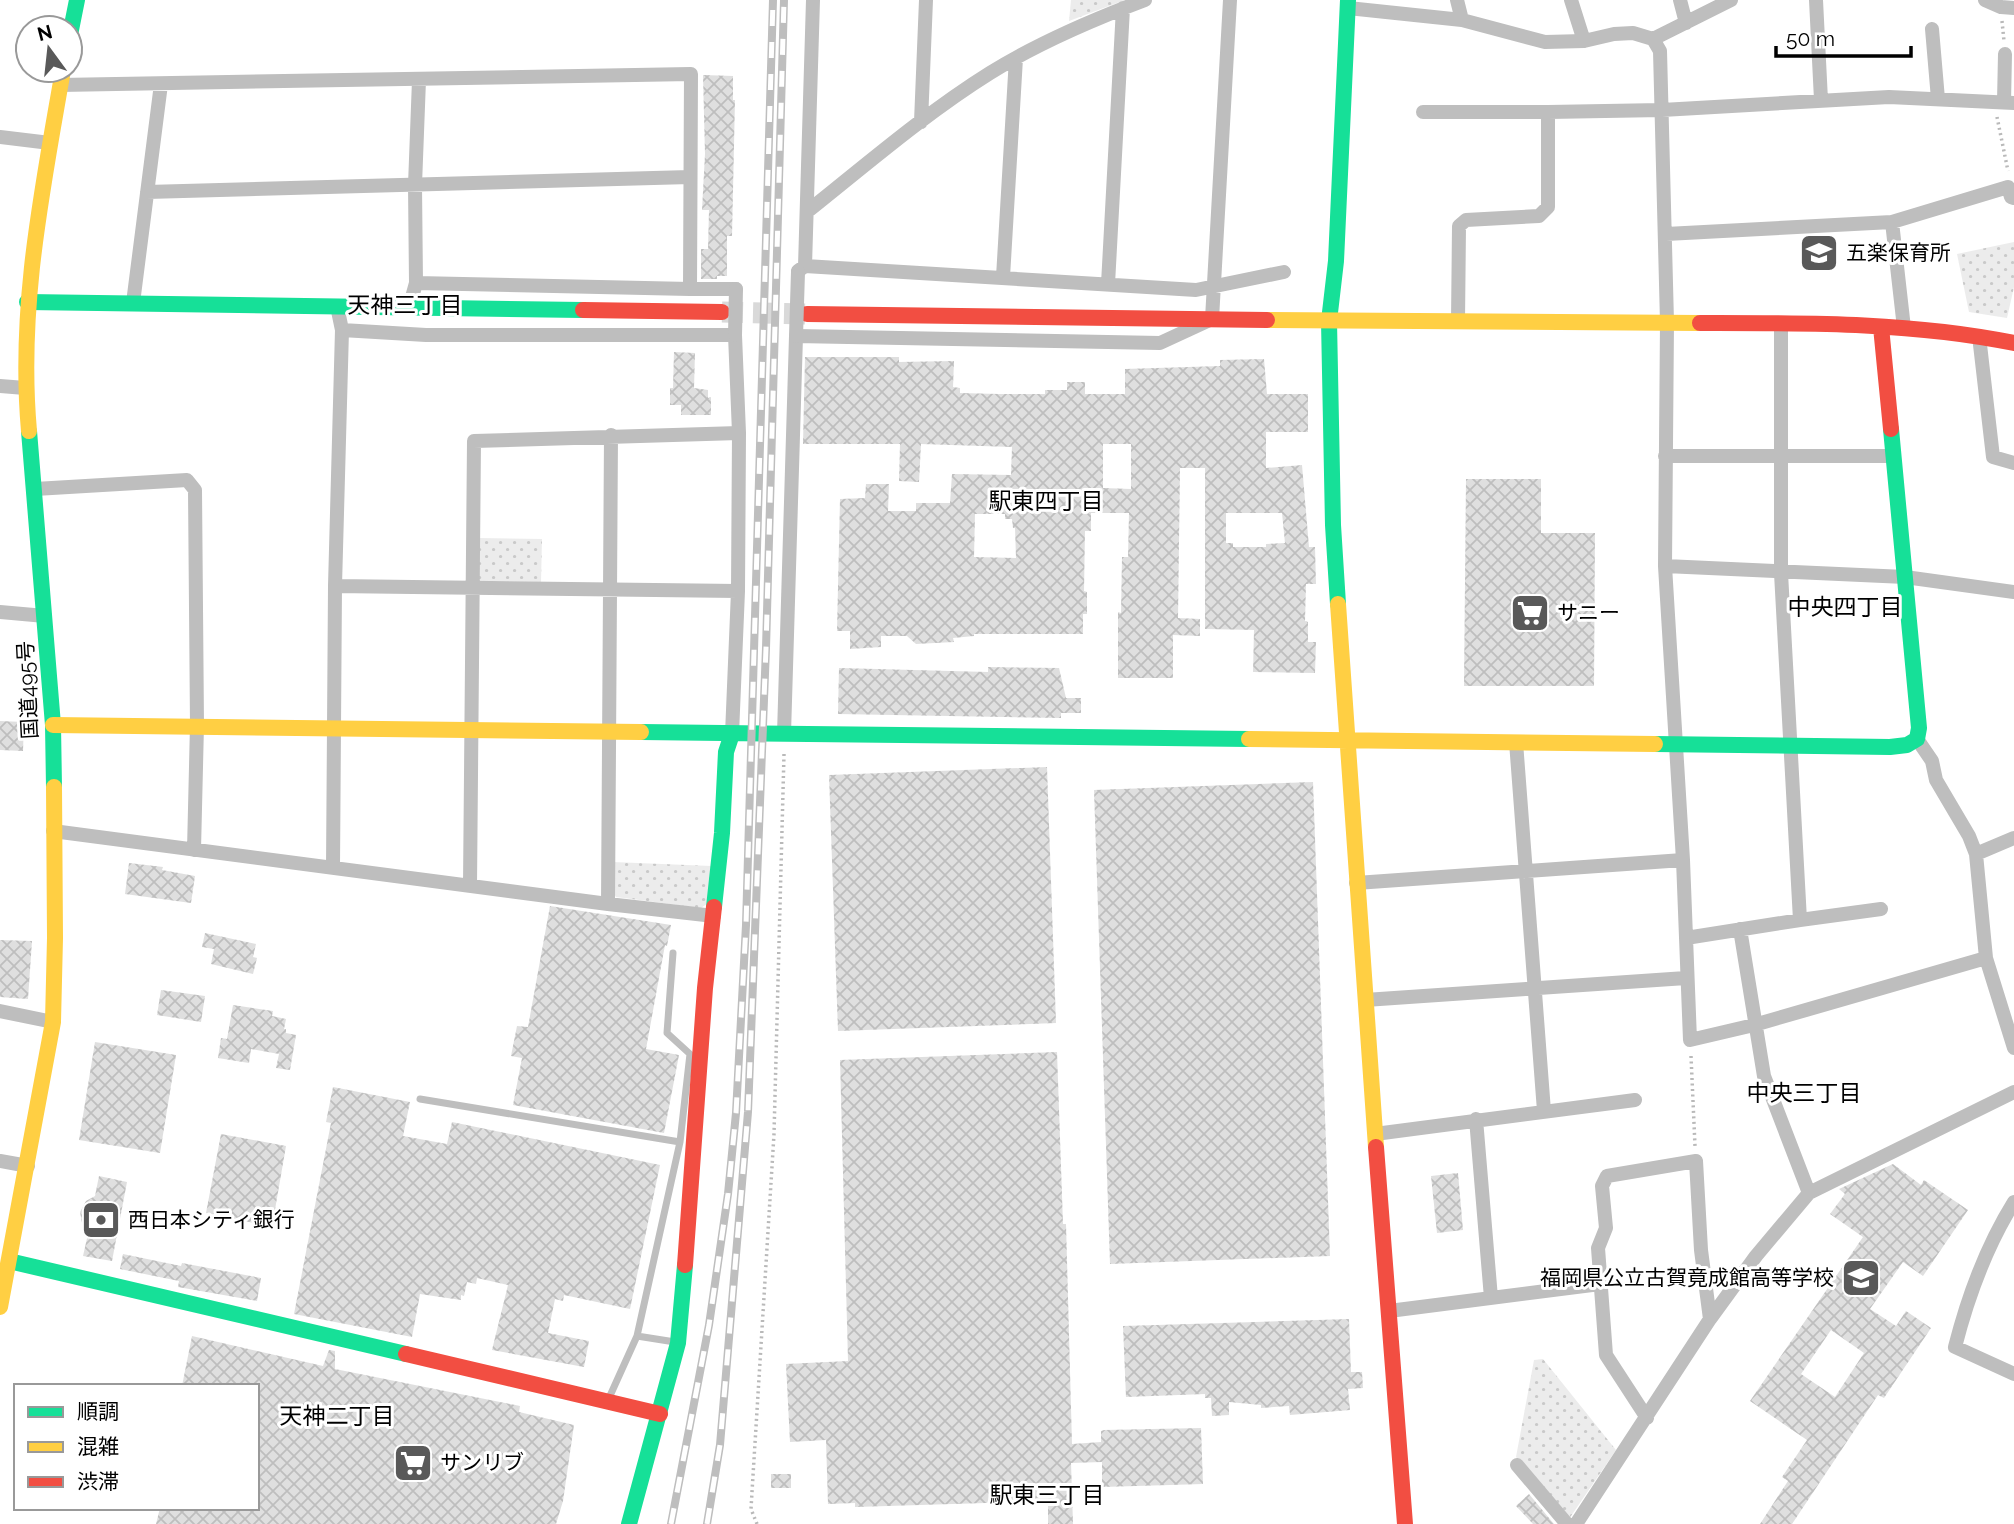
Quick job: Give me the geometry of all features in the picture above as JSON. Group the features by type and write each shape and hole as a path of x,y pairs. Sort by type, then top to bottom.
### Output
{"main road":[{"path":"1348,4 1336,261 1329,321 1333,525 1356,883 1405,1524"},
{"name":"国道495号","path":"0,1307 53,1022 55,949 52,725 25,388 27,302 37,219 61,84"},
{"path":"27,302 722,312"},
{"path":"807,314 1329,321 1782,323 1904,328 1979,336 2014,343"},
{"path":"52,725 732,734 1346,738 1676,745 1907,745 1917,739 1919,728 1881,327"},
{"path":"629,1524 678,1343 692,1196 705,988 722,833 726,752 732,734"},
{"path":"9,1261 660,1414"}],"street":[{"path":"784,734 796,336 808,211 813,0"},
{"path":"920,122 926,0"},
{"path":"808,211 920,122 989,73 1070,31 1145,0"},
{"path":"796,336 1160,343 1212,319 1230,0"},
{"path":"1457,0 1462,20"},
{"path":"1572,0 1584,41"},
{"path":"1679,0 1686,23"},
{"path":"1348,4 1462,20 1545,42 1584,41 1615,33 1633,33 1653,39 1731,0"},
{"path":"1816,0 1821,100"},
{"path":"1985,0 2008,8"},
{"path":"1108,284 1123,8"},
{"path":"1932,29 1938,99"},
{"path":"1653,39 1660,51 1666,234 1665,566 1683,860 1690,1040 1754,1025 1986,958"},
{"path":"1423,112 1662,110 1889,97 2004,102 2005,54"},
{"path":"1003,277 1016,58"},
{"path":"84,79 161,84 691,74 690,289"},
{"path":"409,308 416,284 415,185 419,80"},
{"path":"133,303 161,84"},
{"path":"1458,321 1459,226 1466,220 1539,216 1548,207 1548,112"},
{"path":"0,137 50,143"},
{"path":"148,192 690,177"},
{"path":"1666,234 1892,222 2011,192"},
{"path":"1892,222 1904,328"},
{"path":"801,269 1003,277 1196,290 1284,272"},
{"path":"416,284 736,289 738,591 732,734"},
{"path":"333,868 335,586 342,330 337,306"},
{"path":"1782,323 1781,573 1800,920"},
{"path":"342,330 426,335 735,335"},
{"path":"1979,336 1993,457 2014,463"},
{"path":"0,386 25,388"},
{"path":"470,886 474,441 739,433"},
{"path":"608,904 611,435"},
{"path":"1665,456 1893,456"},
{"path":"35,489 187,480 195,490 197,726 194,850"},
{"path":"1665,566 1905,577 2014,592"},
{"path":"335,586 738,591"},
{"path":"0,612 45,616"},
{"path":"1917,739 1932,761 1936,780 1969,836 1976,854 1986,958 2014,1048"},
{"path":"1516,742 1544,1111"},
{"path":"53,831 714,916"},
{"path":"1976,854 2014,838"},
{"path":"1356,883 1683,860"},
{"path":"1686,938 1881,909"},
{"path":"1740,929 1764,1076 1809,1193"},
{"path":"1365,1000 1686,978"},
{"path":"0,1011 53,1022"},
{"path":"1576,1524 1710,1319 1756,1256 1809,1193 2014,1092"},
{"path":"1375,1133 1635,1100"},
{"path":"1476,1119 1491,1298"},
{"path":"0,1161 28,1166"},
{"path":"1647,1418 1606,1355 1598,1248 1606,1228 1602,1186 1607,1177 1696,1161 1701,1250 1710,1319"},
{"path":"2014,1202 1994,1235 1964,1311 1955,1348 2014,1374"},
{"path":"1389,1311 1600,1284"},
{"path":"1517,1465 1567,1524"}],"lane":[{"path":"607,1402 637,1336 680,1142 690,1054 667,1033 673,953"},
{"path":"420,1099 680,1142"},
{"path":"637,1336 678,1343"}],"path":[{"path":"2005,54 2008,8"},
{"path":"2004,102 2011,192"},
{"path":"757,1524 751,1509 774,1134 784,734"},
{"path":"1690,1040 1696,1161"}],"shaded area":[{"path":"1071,0 1125,0 1069,21"},
{"path":"2014,242 2014,287 2007,318 1969,312 1957,254"},
{"path":"479,538 542,539 541,582 478,581"},
{"path":"613,862 711,866 708,903 701,908 616,897 613,893"},
{"path":"1543,1359 1616,1450 1569,1519 1516,1457 1534,1360"}],"building":[{"path":"703,75 733,76 735,100 732,236 727,236 727,276 717,276 717,279 701,279 701,249 708,249 709,210 702,210 705,154"},
{"path":"674,352 695,353 694,388 708,390 708,398 711,397 711,415 681,415 681,405 670,405"},
{"path":"805,357 899,357 899,362 954,361 953,387 960,388 960,393 999,394 1045,394 1045,390 1067,390 1067,382 1085,382 1085,394 1125,394 1125,369 1220,366 1220,360 1264,359 1267,394 1308,394 1308,432 1266,432 1266,468 1302,465 1309,547 1315,547 1316,584 1306,584 1305,621 1308,622 1308,642 1316,642 1315,673 1253,672 1254,630 1205,629 1205,468 1180,468 1178,618 1200,619 1200,636 1173,635 1173,678 1118,678 1118,612 1121,613 1122,557 1128,557 1129,513 1091,513 1091,531 1085,531 1084,591 1087,592 1087,614 1083,614 1083,634 974,634 953,638 954,642 916,644 907,636 881,636 881,647 850,649 850,631 837,631 840,499 865,498 866,484 889,484 888,511 916,511 916,503 950,503 952,474 1011,475 1012,447 921,444 919,482 899,481 900,444 803,444","holes":["1103,444 1131,444 1131,489 1103,488","1226,513 1282,513 1285,543 1266,544 1266,547 1233,547 1233,543 1226,543","975,514 1005,514 1005,519 1012,519 1016,558 974,557"]},
{"name":"サニー","path":"1466,479 1541,479 1541,533 1595,533 1594,686 1464,686"},
{"path":"988,667 1059,668 1066,698 1081,698 1081,713 1061,713 1061,718 838,714 839,668 988,672"},
{"path":"0,721 24,722 23,751 0,750"},
{"path":"1047,767 1056,1023 838,1031 829,775"},
{"path":"1313,782 1330,1256 1110,1264 1094,790"},
{"path":"129,863 163,867 162,870 195,876 191,903 125,894"},
{"path":"550,906 671,925 646,1049 679,1055 664,1133 513,1105 522,1058 511,1056 517,1026 528,1027"},
{"path":"205,933 256,944 253,957 257,958 253,974 211,964 214,949 202,947"},
{"path":"0,940 32,941 28,999 0,997"},
{"path":"161,990 205,996 201,1022 157,1015"},
{"path":"233,1005 273,1011 272,1016 286,1019 286,1033 296,1035 290,1070 276,1068 279,1054 251,1049 249,1063 218,1058 221,1038 227,1039"},
{"path":"95,1042 176,1055 160,1153 79,1140"},
{"path":"1057,1052 1063,1224 1066,1224 1072,1444 1101,1442 1101,1431 1104,1430 1201,1428 1203,1484 1102,1487 1102,1462 1071,1463 1073,1524 1048,1524 1048,1501 855,1507 855,1503 828,1504 826,1440 790,1442 786,1364 848,1361 840,1060"},
{"path":"333,1087 410,1102 403,1136 447,1144 452,1122 660,1165 630,1309 564,1295 563,1301 555,1299 548,1333 589,1341 584,1367 492,1350 508,1285 477,1278 476,1284 467,1282 461,1300 420,1294 412,1337 294,1314 331,1123 326,1122"},
{"path":"221,1134 286,1146 272,1227 206,1213"},
{"path":"1893,1164 1921,1185 1924,1180 1968,1210 1923,1276 1903,1262 1870,1309 1896,1326 1906,1311 1931,1328 1884,1398 1878,1395 1792,1524 1760,1524 1788,1481 1782,1477 1807,1440 1750,1401 1863,1237 1830,1214 1845,1194 1839,1189","holes":["1831,1330 1864,1353 1835,1397 1801,1374"]},
{"path":"1458,1173 1463,1230 1437,1233 1431,1176"},
{"name":"西日本シティ銀行","path":"99,1176 127,1182 112,1261 83,1256 88,1234 80,1212 86,1201 95,1196"},
{"path":"123,1254 261,1278 257,1301 178,1287 179,1281 120,1269"},
{"path":"1349,1319 1351,1372 1362,1372 1363,1388 1348,1389 1350,1410 1290,1415 1289,1406 1261,1408 1261,1405 1229,1402 1229,1415 1212,1416 1211,1398 1205,1398 1205,1394 1126,1397 1123,1326"},
{"name":"サンリブ","path":"192,1336 323,1366 329,1350 335,1351 335,1369 520,1406 519,1412 574,1425 563,1501 556,1524 156,1524 160,1510 259,1510 259,1384 182,1384"},
{"path":"771,1474 791,1474 791,1488 771,1488"},
{"path":"1529,1494 1554,1524 1533,1524 1516,1506"}],"tunnel":[{"path":"722,312 807,314"}],"railway":[{"path":"671,1524 709,1325 728,1194 736,1113 746,925 773,0"},
{"path":"707,1524 720,1445 748,1112 766,648 784,0"}],"traffic: fast":[{"path":"74,14 77,0"},
{"path":"1338,604 1333,525 1329,321 1336,261 1348,0"},
{"path":"27,302 583,310"},
{"path":"1655,744 1890,747 1907,745 1917,739 1919,728 1891,429"},
{"path":"29,431 53,725 54,787"},
{"path":"641,732 1249,739"},
{"path":"714,907 722,833 726,752 732,734"},
{"path":"9,1261 406,1354"},
{"path":"629,1524 678,1343 685,1265"}],"traffic: slow":[{"path":"29,431 26,385 29,294 40,205 61,84"},
{"path":"1267,320 1700,323"},
{"path":"1338,604 1376,1147"},
{"path":"53,725 641,732"},
{"path":"1249,739 1655,744"},
{"path":"0,1307 53,1022 54,787"}],"traffic: jam":[{"path":"583,310 722,312"},
{"path":"807,314 1267,320"},
{"path":"1700,323 1897,327 2014,343"},
{"path":"1881,327 1891,429"},
{"path":"685,1265 705,988 714,907"},
{"path":"1376,1147 1405,1524"},
{"path":"406,1354 660,1414"}],"place":[{"name":"五楽保育所","path":"1819,253"},
{"name":"サニー","path":"1530,613"},
{"name":"西日本シティ銀行","path":"101,1220"},
{"name":"福岡県公立古賀竟成館高等学校","path":"1861,1278"},
{"name":"サンリブ","path":"413,1463"}],"district":[{"name":"天神三丁目","path":"405,305"},
{"name":"駅東四丁目","path":"1046,501"},
{"name":"中央四丁目","path":"1845,607"},
{"name":"中央三丁目","path":"1804,1093"},
{"name":"天神二丁目","path":"337,1416"},
{"name":"駅東三丁目","path":"1047,1495"}]}
